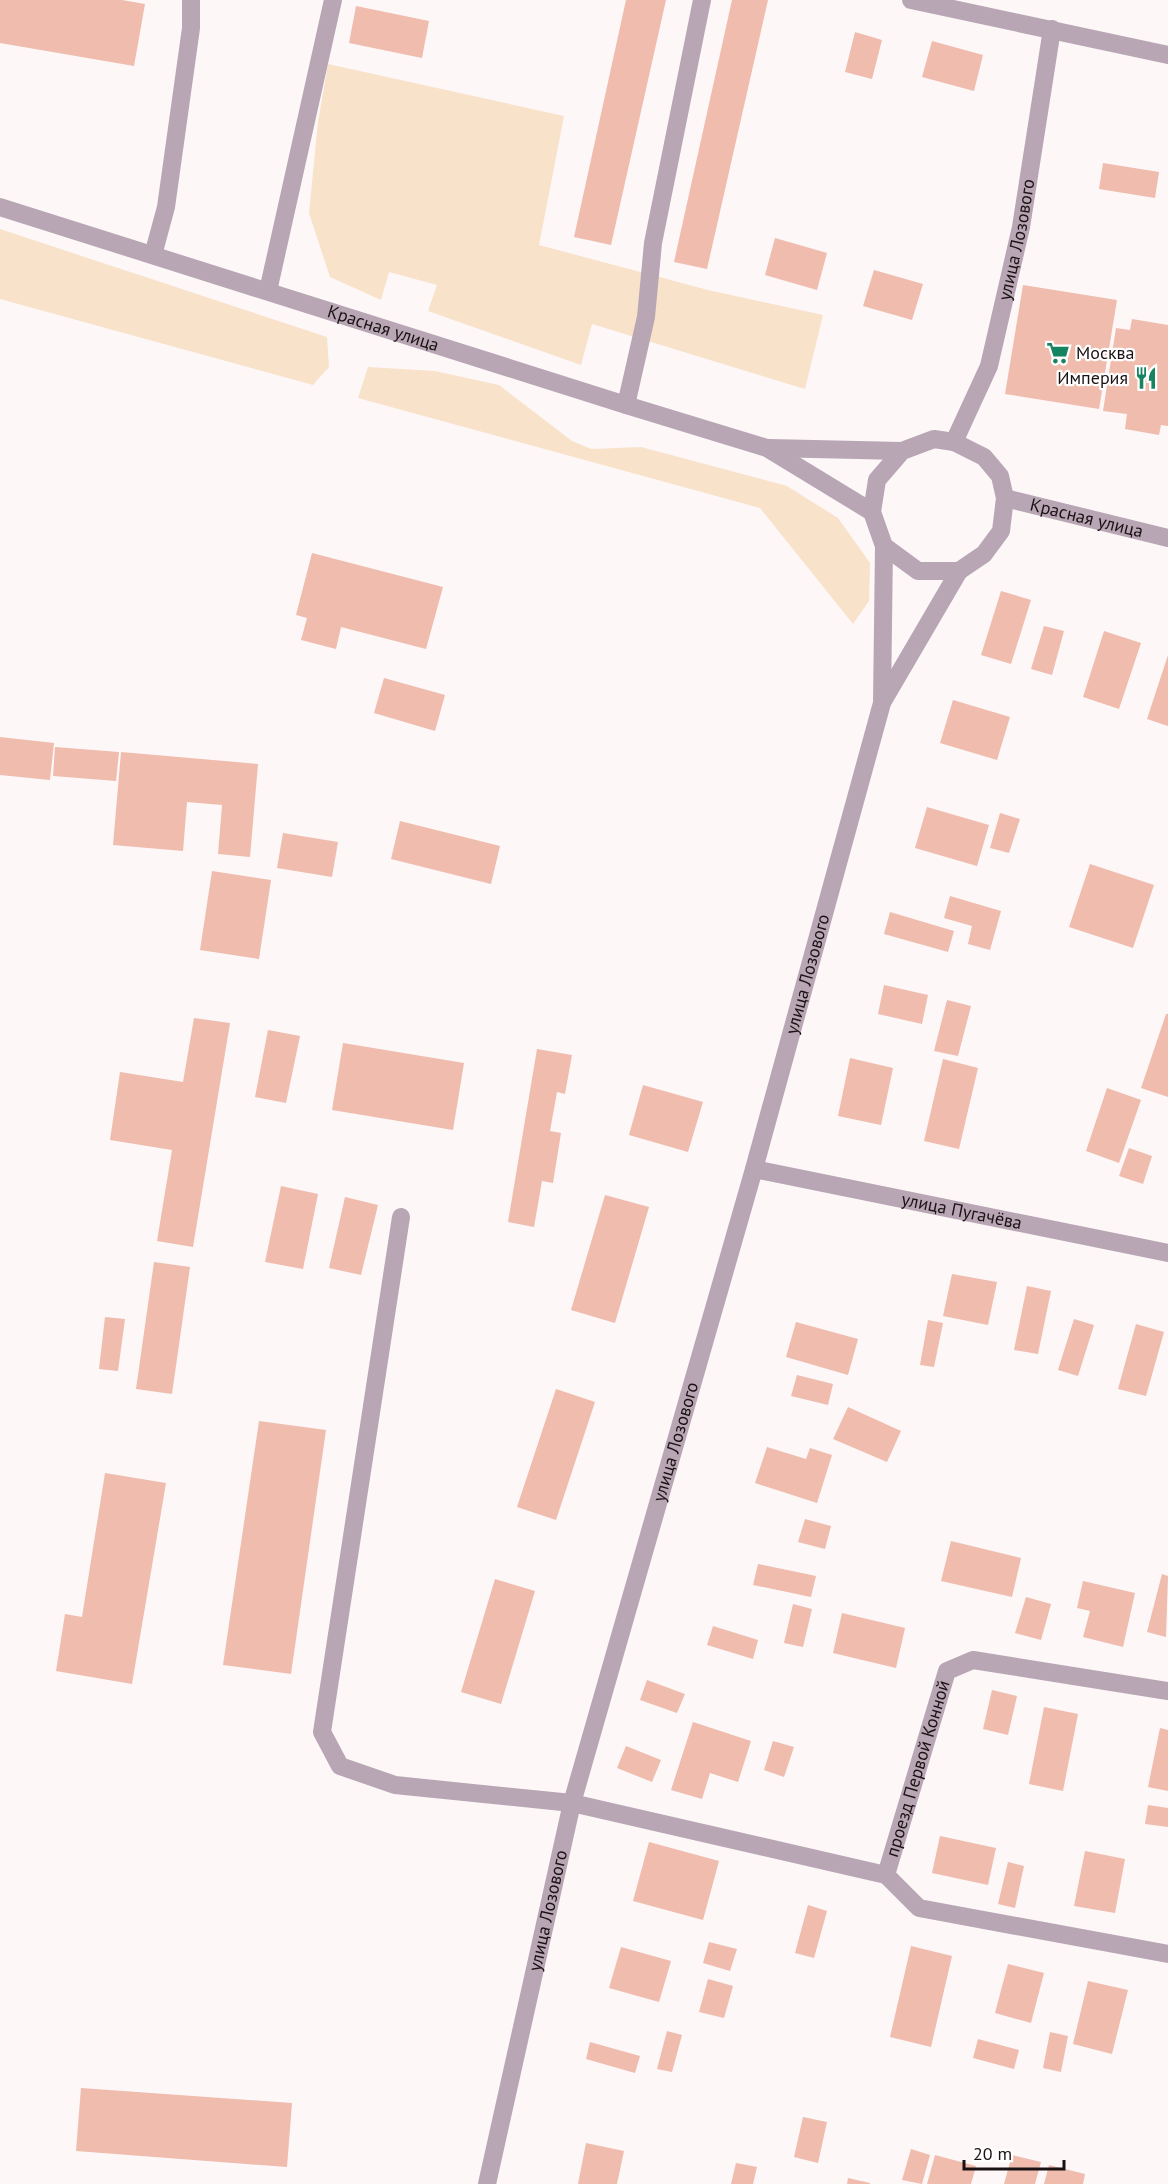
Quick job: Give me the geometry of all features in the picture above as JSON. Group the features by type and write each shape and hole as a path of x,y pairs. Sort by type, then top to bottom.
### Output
{"street":[{"path":"153,255 166,207 191,28 191,0"},
{"path":"268,291 333,0"},
{"path":"627,405 646,317 653,243 702,0"},
{"path":"911,0 1168,55"},
{"name":"улица Лозового","path":"954,442 989,366 1021,227 1052,29"},
{"name":"Красная улица","path":"0,207 767,448 872,512"},
{"name":"Красная улица","path":"767,448 902,451 934,439 954,442 984,457 1000,476 1005,498 1001,531 984,554 959,571"},
{"name":"Красная улица","path":"884,546 872,512 877,480 902,451"},
{"name":"Красная улица","path":"1005,498 1168,538"},
{"path":"884,546 918,571 959,571"},
{"name":"улица Лозового","path":"486,2184 572,1803 754,1169 882,703 884,546"},
{"name":"улица Лозового","path":"882,703 959,571"},
{"name":"улица Пугачёва","path":"754,1169 1168,1253"},
{"name":"проезд Первой Конной","path":"401,1216 322,1732 340,1766 395,1785 572,1803 886,1875 919,1908 1168,1954"},
{"name":"проезд Первой Конной","path":"886,1875 946,1671 973,1660 1168,1691"}],"shaded area":[{"path":"328,64 564,116 539,245 708,290 823,315 805,389 592,324 581,365 428,311 437,285 389,272 381,300 330,277 309,213 318,122"},
{"path":"0,229 327,337 329,367 313,385 0,299"},
{"path":"368,367 435,371 499,385 572,441 591,449 641,447 787,486 838,518 870,563 869,601 853,624 760,508 358,398"}],"building":[{"path":"0,0 122,0 145,4 134,66 0,43"},
{"path":"626,0 666,0 611,245 574,237"},
{"path":"732,0 768,0 707,269 674,262"},
{"path":"356,6 429,21 422,58 349,43"},
{"path":"855,32 882,40 872,79 845,72"},
{"path":"932,41 983,55 974,91 922,77"},
{"path":"1103,163 1159,172 1155,198 1099,189"},
{"path":"775,238 827,253 817,290 765,275"},
{"path":"874,270 923,284 912,320 863,306"},
{"path":"1023,285 1117,300 1099,409 1005,394"},
{"path":"1132,319 1168,325 1168,426 1161,425 1159,435 1125,429 1127,414 1103,411 1116,328 1130,330"},
{"path":"312,553 443,587 426,649 341,627 336,649 301,640 307,618 296,615"},
{"path":"1001,591 1031,600 1011,664 981,655"},
{"path":"1044,626 1064,631 1052,675 1031,669"},
{"path":"1104,631 1141,643 1119,709 1083,697"},
{"path":"1168,655 1168,726 1147,719"},
{"path":"384,678 445,695 435,731 374,713"},
{"path":"953,700 1010,717 997,760 940,743"},
{"path":"0,737 54,743 50,780 0,775"},
{"path":"55,747 119,752 116,781 53,776"},
{"path":"121,752 258,764 250,857 218,854 222,805 187,802 183,851 113,845"},
{"path":"927,807 989,825 977,866 915,848"},
{"path":"1000,813 1020,819 1009,853 990,848"},
{"path":"400,821 500,846 491,884 391,859"},
{"path":"283,833 338,842 332,877 277,868"},
{"path":"1090,864 1154,885 1133,948 1069,927"},
{"path":"212,871 271,880 259,959 200,950"},
{"path":"950,896 1001,911 990,950 968,944 972,926 944,918"},
{"path":"890,912 954,931 948,952 884,934"},
{"path":"884,985 928,995 922,1024 878,1014"},
{"path":"947,1000 971,1006 958,1056 934,1051"},
{"path":"1166,1014 1168,1014 1168,1097 1141,1088"},
{"path":"194,1018 230,1023 193,1247 157,1241 172,1150 110,1140 120,1072 183,1082"},
{"path":"268,1030 300,1036 286,1103 255,1097"},
{"path":"343,1043 464,1063 453,1130 332,1110"},
{"path":"537,1049 572,1055 565,1094 557,1092 550,1131 561,1133 553,1183 542,1181 534,1227 508,1222"},
{"path":"850,1058 893,1068 881,1125 838,1116"},
{"path":"943,1059 978,1068 959,1149 924,1141"},
{"path":"643,1085 703,1102 688,1152 629,1135"},
{"path":"1107,1088 1141,1100 1119,1163 1086,1151"},
{"path":"1129,1148 1152,1156 1143,1184 1119,1176"},
{"path":"281,1186 318,1194 303,1269 265,1262"},
{"path":"605,1195 649,1207 615,1323 571,1310"},
{"path":"345,1197 378,1205 361,1275 329,1268"},
{"path":"154,1262 190,1267 172,1394 136,1389"},
{"path":"952,1274 997,1282 988,1325 943,1316"},
{"path":"1027,1286 1051,1291 1038,1354 1014,1350"},
{"path":"105,1317 125,1319 118,1371 99,1369"},
{"path":"1074,1319 1094,1325 1078,1376 1058,1370"},
{"path":"928,1320 943,1323 934,1367 920,1365"},
{"path":"796,1322 858,1339 848,1375 786,1357"},
{"path":"1136,1324 1164,1332 1146,1396 1118,1389"},
{"path":"797,1375 833,1384 828,1405 791,1396"},
{"path":"556,1389 595,1402 556,1520 517,1507"},
{"path":"848,1407 901,1431 887,1462 833,1439"},
{"path":"259,1421 326,1430 291,1674 223,1665"},
{"path":"767,1447 806,1459 810,1448 832,1455 817,1503 755,1483"},
{"path":"105,1473 166,1483 132,1684 56,1671 65,1614 82,1617"},
{"path":"805,1519 831,1526 825,1549 798,1542"},
{"path":"951,1541 1021,1558 1012,1597 941,1581"},
{"path":"758,1564 816,1576 811,1597 753,1585"},
{"path":"1162,1574 1168,1576 1166,1637 1147,1632"},
{"path":"495,1579 535,1591 501,1704 461,1692"},
{"path":"1083,1581 1135,1593 1123,1647 1083,1637 1090,1611 1077,1608"},
{"path":"1026,1597 1051,1604 1041,1640 1015,1633"},
{"path":"793,1604 812,1609 803,1647 784,1643"},
{"path":"842,1613 905,1628 896,1668 833,1653"},
{"path":"713,1626 758,1640 753,1659 707,1645"},
{"path":"647,1680 685,1694 677,1713 640,1700"},
{"path":"992,1690 1017,1696 1008,1735 983,1729"},
{"path":"1044,1707 1078,1714 1063,1791 1029,1784"},
{"path":"693,1722 751,1741 738,1782 710,1773 702,1799 671,1790"},
{"path":"1160,1728 1168,1730 1168,1791 1148,1787"},
{"path":"773,1741 794,1747 784,1777 764,1770"},
{"path":"626,1746 661,1760 652,1782 617,1768"},
{"path":"1148,1805 1168,1808 1168,1827 1145,1824"},
{"path":"940,1836 996,1848 988,1885 932,1873"},
{"path":"649,1842 719,1861 703,1920 633,1901"},
{"path":"1085,1851 1125,1859 1115,1913 1074,1906"},
{"path":"1008,1862 1024,1866 1015,1908 998,1904"},
{"path":"808,1905 827,1911 814,1958 795,1953"},
{"path":"709,1942 737,1949 730,1971 703,1963"},
{"path":"911,1946 952,1956 931,2047 890,2037"},
{"path":"621,1947 671,1961 659,2002 609,1988"},
{"path":"1008,1964 1044,1973 1031,2023 995,2013"},
{"path":"708,1979 733,1986 724,2018 699,2012"},
{"path":"1088,1981 1128,1990 1112,2054 1073,2044"},
{"path":"667,2031 682,2035 672,2072 657,2069"},
{"path":"1050,2032 1068,2036 1061,2072 1043,2068"},
{"path":"978,2039 1019,2050 1014,2069 973,2058"},
{"path":"590,2042 640,2056 635,2073 586,2059"},
{"path":"81,2088 292,2103 287,2167 76,2151"},
{"path":"803,2117 827,2122 818,2163 794,2157"},
{"path":"586,2143 624,2151 617,2184 578,2184"},
{"path":"911,2149 930,2155 922,2184 902,2180"},
{"path":"935,2155 976,2166 971,2184 927,2184"},
{"path":"1012,2155 1041,2162 1035,2184 1004,2184"},
{"path":"736,2163 757,2167 753,2184 731,2184"},
{"path":"1049,2165 1085,2174 1083,2184 1044,2184"},
{"path":"848,2178 870,2183 870,2184 847,2184"}],"place":[{"name":"Москва","path":"1058,353"},
{"name":"Империя","path":"1146,378"}]}
